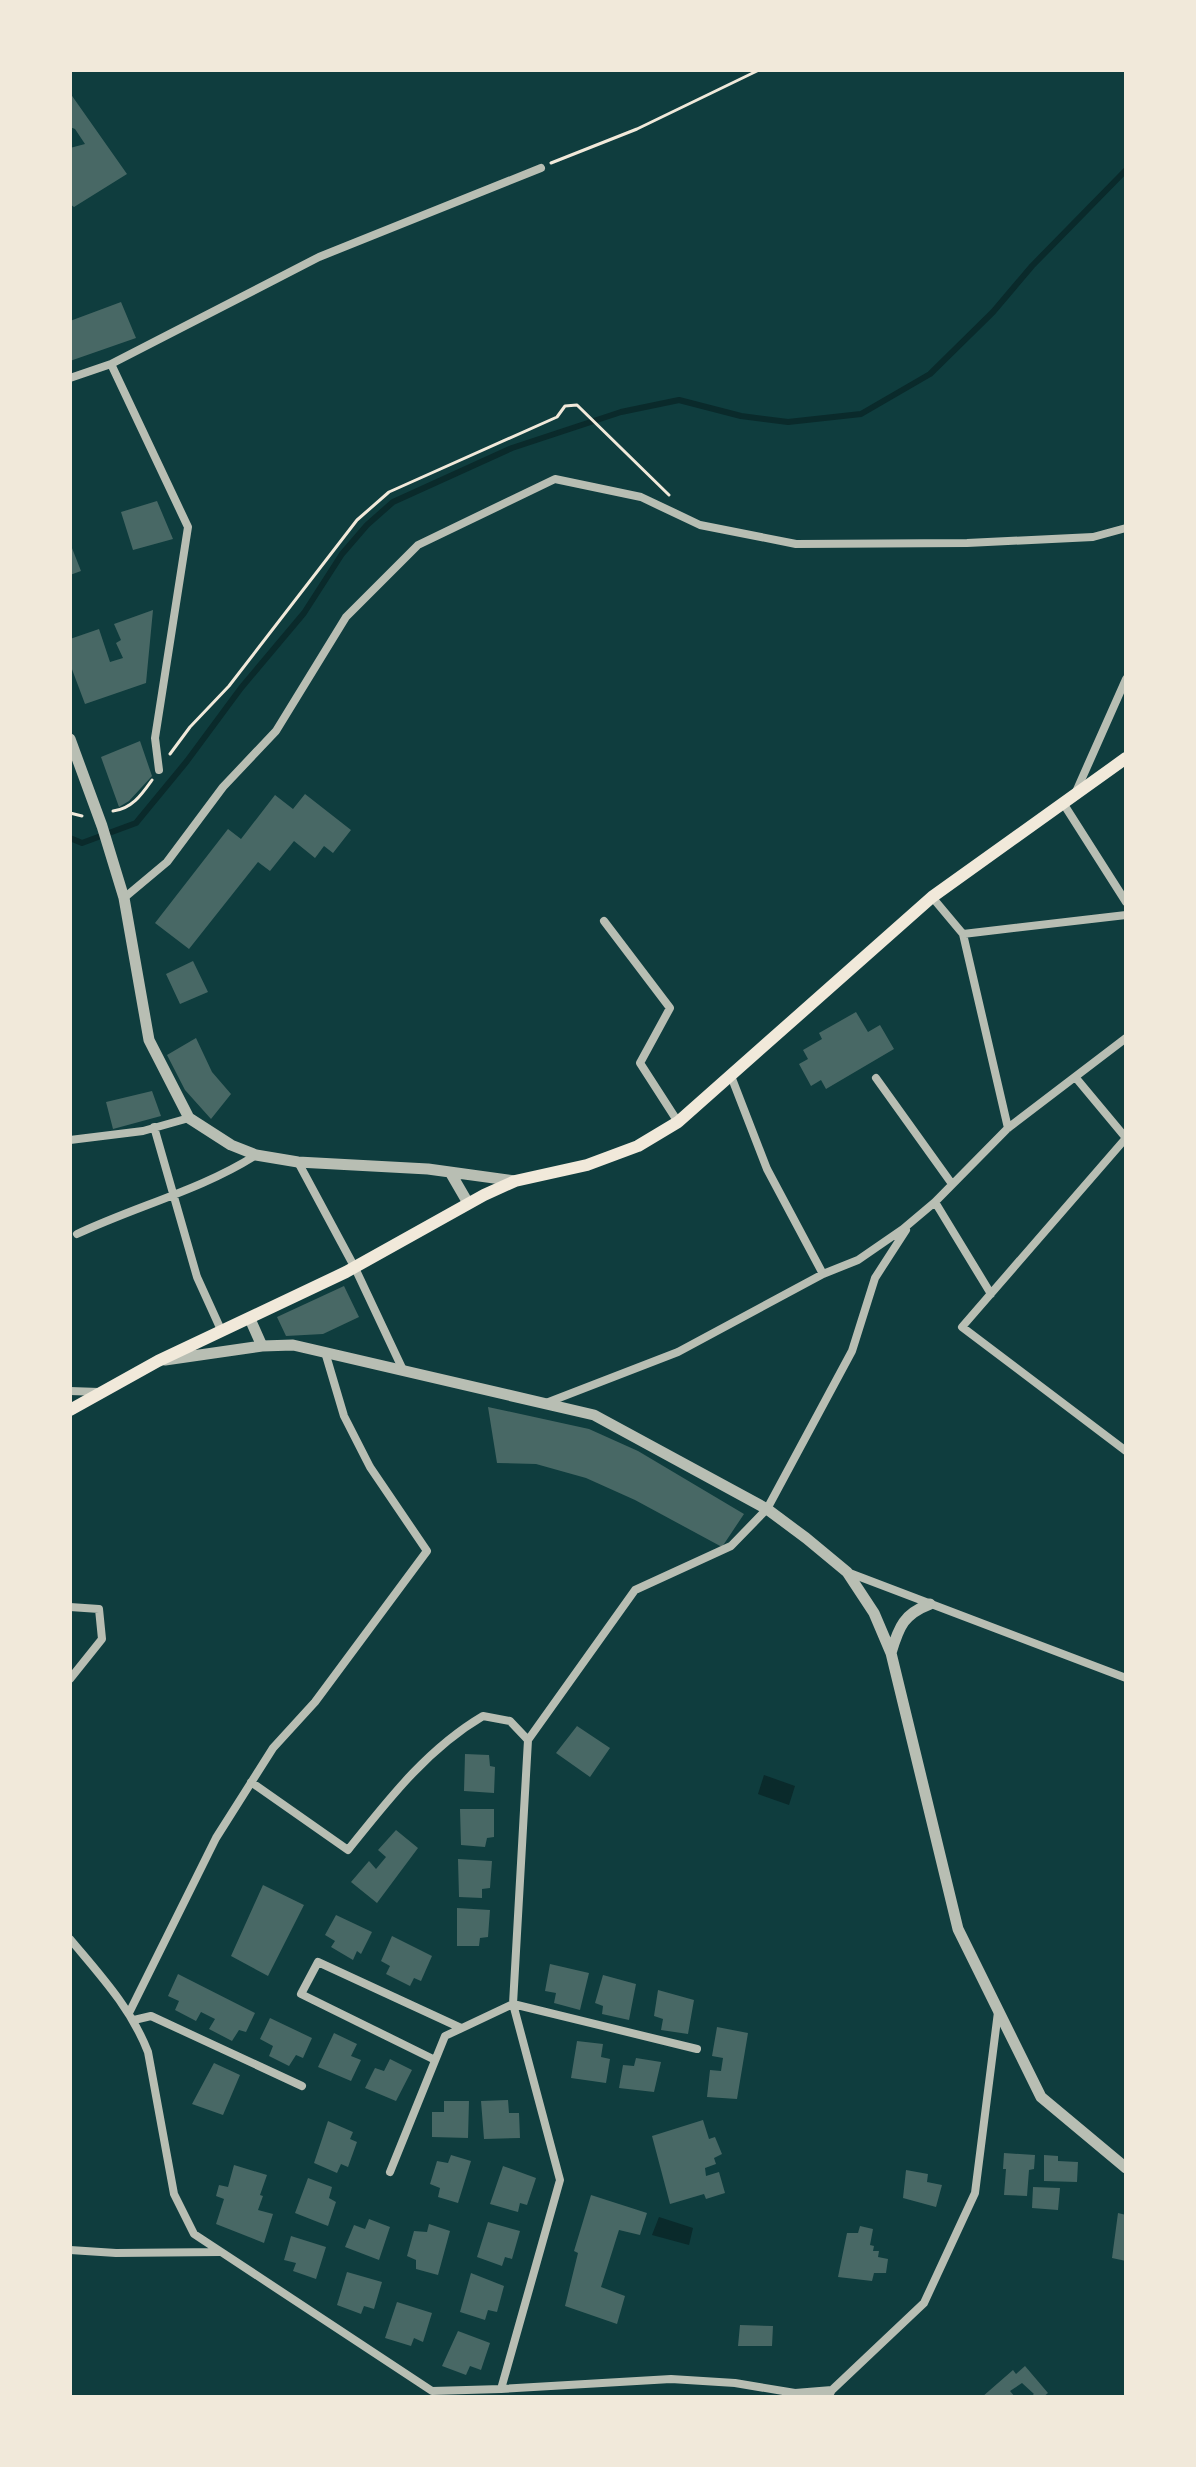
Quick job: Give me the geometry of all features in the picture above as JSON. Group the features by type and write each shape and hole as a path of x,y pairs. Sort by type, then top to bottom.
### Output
{"main road":[{"path":"70,1410 158,1361 355,1268 468,1203 515,1181 587,1165 638,1146 678,1122 932,897 1126,758"}],"street":[{"path":"70,378 111,364 319,257 541,168"},
{"path":"111,364 188,527 155,738 159,770"},
{"path":"124,898 167,862 223,787 276,731 346,617 418,545 555,479 641,497 700,525 796,544 999,542 1093,537 1126,528"},
{"path":"1074,795 1126,679"},
{"path":"70,739 124,898 149,1040 189,1118 231,1145 256,1155 298,1162 450,1172 515,1181"},
{"path":"1063,803 1126,902"},
{"path":"932,897 963,934 1008,1128"},
{"path":"963,934 1126,915"},
{"path":"604,921 670,1008 640,1063 678,1122"},
{"path":"546,1404 678,1352 765,1308 823,1274 858,1260 935,1202 1008,1128 1126,1038"},
{"path":"731,1076 767,1169 823,1274"},
{"path":"876,1078 952,1184"},
{"path":"1076,1078 1126,1138 962,1327 1126,1451"},
{"path":"70,1140 154,1127 189,1118"},
{"path":"154,1127 197,1277 222,1332"},
{"path":"77,1234 122,1212 228,1173 256,1155"},
{"path":"298,1162 355,1268 403,1370"},
{"path":"450,1172 468,1203"},
{"path":"935,1202 991,1294"},
{"path":"501,2389 560,2180 513,2004 528,1740 635,1590 731,1546 767,1509 852,1351 875,1278 910,1223"},
{"path":"250,1319 262,1346"},
{"path":"158,1361 262,1346 293,1345 594,1415 767,1509 847,1572 1126,1678"},
{"path":"131,2016 216,1838 251,1782 273,1748 315,1702 427,1551 370,1467 344,1416 325,1352"},
{"path":"70,1391 100,1392"},
{"path":"847,1572 874,1613 891,1653 958,1929 1041,2097 1126,2168"},
{"path":"891,1653 897,1633 912,1611 930,1604"},
{"path":"70,1607 99,1609 102,1639 70,1679"},
{"path":"251,1782 348,1850 398,1788 454,1733 483,1716 510,1721 528,1740"},
{"path":"70,1939 131,2016 148,2052 174,2194 194,2234 432,2391 671,2379 735,2383 795,2393 830,2393 924,2303 975,2193 998,2011"},
{"path":"435,2060 301,1994 318,1962 461,2028"},
{"path":"390,2172 445,2036 513,2004 697,2049"},
{"path":"131,2016 151,2016 302,2086"},
{"path":"70,2250 220,2252"}],"path":[{"path":"541,168 637,129 759,70"},
{"path":"70,813 80,816 120,810 137,800 190,727 229,686 357,520 389,492 557,417 565,406 577,405 678,503"}],"water":[{"path":"764,1775 795,1786 789,1805 758,1794"},
{"path":"659,2217 693,2228 689,2245 652,2235"}],"building":[{"path":"70,93 127,174 74,207 70,204 70,148 85,144 75,129 70,127"},
{"path":"121,302 136,338 70,361 70,321"},
{"path":"157,501 173,539 133,550 121,512"},
{"path":"70,543 81,571 70,575"},
{"path":"153,610 146,683 85,704 70,664 70,639 99,629 110,662 123,658 116,643 121,640 114,624"},
{"path":"140,741 152,776 129,801 119,807 101,757"},
{"path":"305,794 351,830 333,853 324,846 315,858 294,841 270,871 258,862 189,949 155,923 228,829 241,839 275,795 293,809"},
{"path":"193,961 208,992 180,1004 166,974"},
{"path":"856,1012 868,1032 880,1025 894,1049 826,1089 821,1080 811,1086 799,1064 808,1059 803,1050 822,1039 819,1033"},
{"path":"196,1038 212,1072 231,1094 211,1119 185,1090 167,1055"},
{"path":"152,1091 161,1116 113,1129 106,1102"},
{"path":"344,1286 359,1317 323,1334 286,1336 277,1317"},
{"path":"488,1407 589,1429 638,1451 744,1514 722,1547 635,1500 586,1478 536,1464 497,1463"},
{"path":"577,1726 610,1748 590,1777 556,1753"},
{"path":"465,1754 489,1755 490,1766 495,1767 494,1793 464,1791"},
{"path":"460,1809 494,1809 494,1837 487,1838 485,1847 461,1845"},
{"path":"396,1830 418,1848 377,1903 351,1882 369,1861 376,1869 386,1857 378,1850"},
{"path":"458,1859 492,1861 490,1888 482,1889 482,1898 459,1897"},
{"path":"263,1885 304,1905 268,1976 231,1956"},
{"path":"457,1908 490,1910 488,1937 480,1938 479,1946 457,1946"},
{"path":"336,1915 372,1932 361,1954 357,1951 353,1960 331,1947 335,1941 325,1935"},
{"path":"392,1936 432,1956 421,1981 414,1978 410,1986 386,1974 390,1966 381,1961"},
{"path":"550,1964 589,1973 580,2010 554,2003 556,1993 545,1991"},
{"path":"178,1974 255,2013 246,2032 239,2030 232,2041 209,2029 215,2019 201,2012 196,2021 175,2010 179,2001 168,1996"},
{"path":"603,1975 636,1984 629,2020 602,2014 603,2006 595,2003"},
{"path":"658,1990 694,2000 688,2034 661,2030 663,2019 654,2016"},
{"path":"270,2018 312,2038 303,2058 296,2055 289,2066 269,2056 273,2046 260,2039"},
{"path":"717,2027 748,2033 737,2099 707,2097 710,2070 721,2071 723,2058 712,2056"},
{"path":"334,2033 357,2044 351,2056 361,2060 351,2081 318,2067"},
{"path":"577,2041 603,2044 601,2057 610,2059 606,2083 571,2078"},
{"path":"636,2058 661,2062 654,2092 619,2088 623,2065 634,2066"},
{"path":"390,2059 412,2070 396,2101 365,2088 375,2068 384,2071"},
{"path":"214,2063 240,2075 223,2115 192,2104"},
{"path":"508,2100 509,2113 519,2113 520,2138 484,2139 481,2101"},
{"path":"444,2101 469,2101 468,2138 432,2137 432,2112 444,2112"},
{"path":"703,2120 709,2139 715,2137 722,2154 714,2158 716,2164 705,2168 706,2176 719,2172 725,2193 706,2199 704,2194 670,2204 652,2136"},
{"path":"328,2121 353,2132 350,2139 357,2142 348,2167 341,2164 337,2173 314,2163"},
{"path":"1004,2153 1035,2155 1034,2169 1029,2170 1027,2196 1004,2195"},
{"path":"451,2155 471,2161 458,2203 438,2197 440,2188 430,2184 437,2161 448,2163"},
{"path":"1044,2155 1058,2156 1058,2161 1078,2162 1077,2182 1044,2181"},
{"path":"234,2165 267,2175 258,2210 273,2214 264,2243 216,2224 224,2199 216,2196 219,2185 228,2187"},
{"path":"503,2166 536,2178 527,2205 520,2203 518,2212 490,2204"},
{"path":"906,2170 928,2174 927,2182 942,2185 936,2207 903,2198"},
{"path":"308,2178 332,2187 329,2198 336,2202 328,2226 295,2213"},
{"path":"1033,2187 1060,2188 1058,2210 1032,2208"},
{"path":"591,2195 647,2213 640,2235 619,2230 601,2287 625,2296 617,2324 565,2306 578,2253 574,2251"},
{"path":"1118,2213 1126,2215 1126,2261 1112,2258"},
{"path":"369,2219 390,2227 379,2260 345,2247 354,2225 365,2229"},
{"path":"488,2222 520,2231 512,2259 505,2257 502,2266 477,2257"},
{"path":"429,2224 450,2231 438,2275 416,2269 416,2260 407,2256 414,2231 427,2232"},
{"path":"860,2226 873,2229 870,2245 874,2246 873,2251 879,2251 878,2257 888,2259 886,2273 874,2273 872,2281 838,2277 847,2233 858,2233"},
{"path":"291,2236 326,2247 316,2279 293,2271 296,2263 284,2260"},
{"path":"347,2272 382,2282 374,2309 364,2306 361,2314 337,2305"},
{"path":"471,2273 504,2286 497,2312 488,2310 485,2320 460,2312"},
{"path":"397,2302 432,2313 423,2342 414,2338 411,2346 385,2338"},
{"path":"740,2325 773,2326 772,2346 738,2346"},
{"path":"458,2331 490,2343 481,2370 470,2366 466,2375 442,2366"},
{"path":"1025,2366 1048,2393 1043,2397 1030,2397 1034,2394 1022,2383 1010,2391 1015,2397 982,2397 1013,2370 1016,2374"}],"waterway":[{"path":"70,838 82,843 136,823 304,613 342,554 367,525 393,502 512,448 621,412 679,400 741,416 788,422 861,414 930,374 993,312 1032,266 1126,170"}]}
